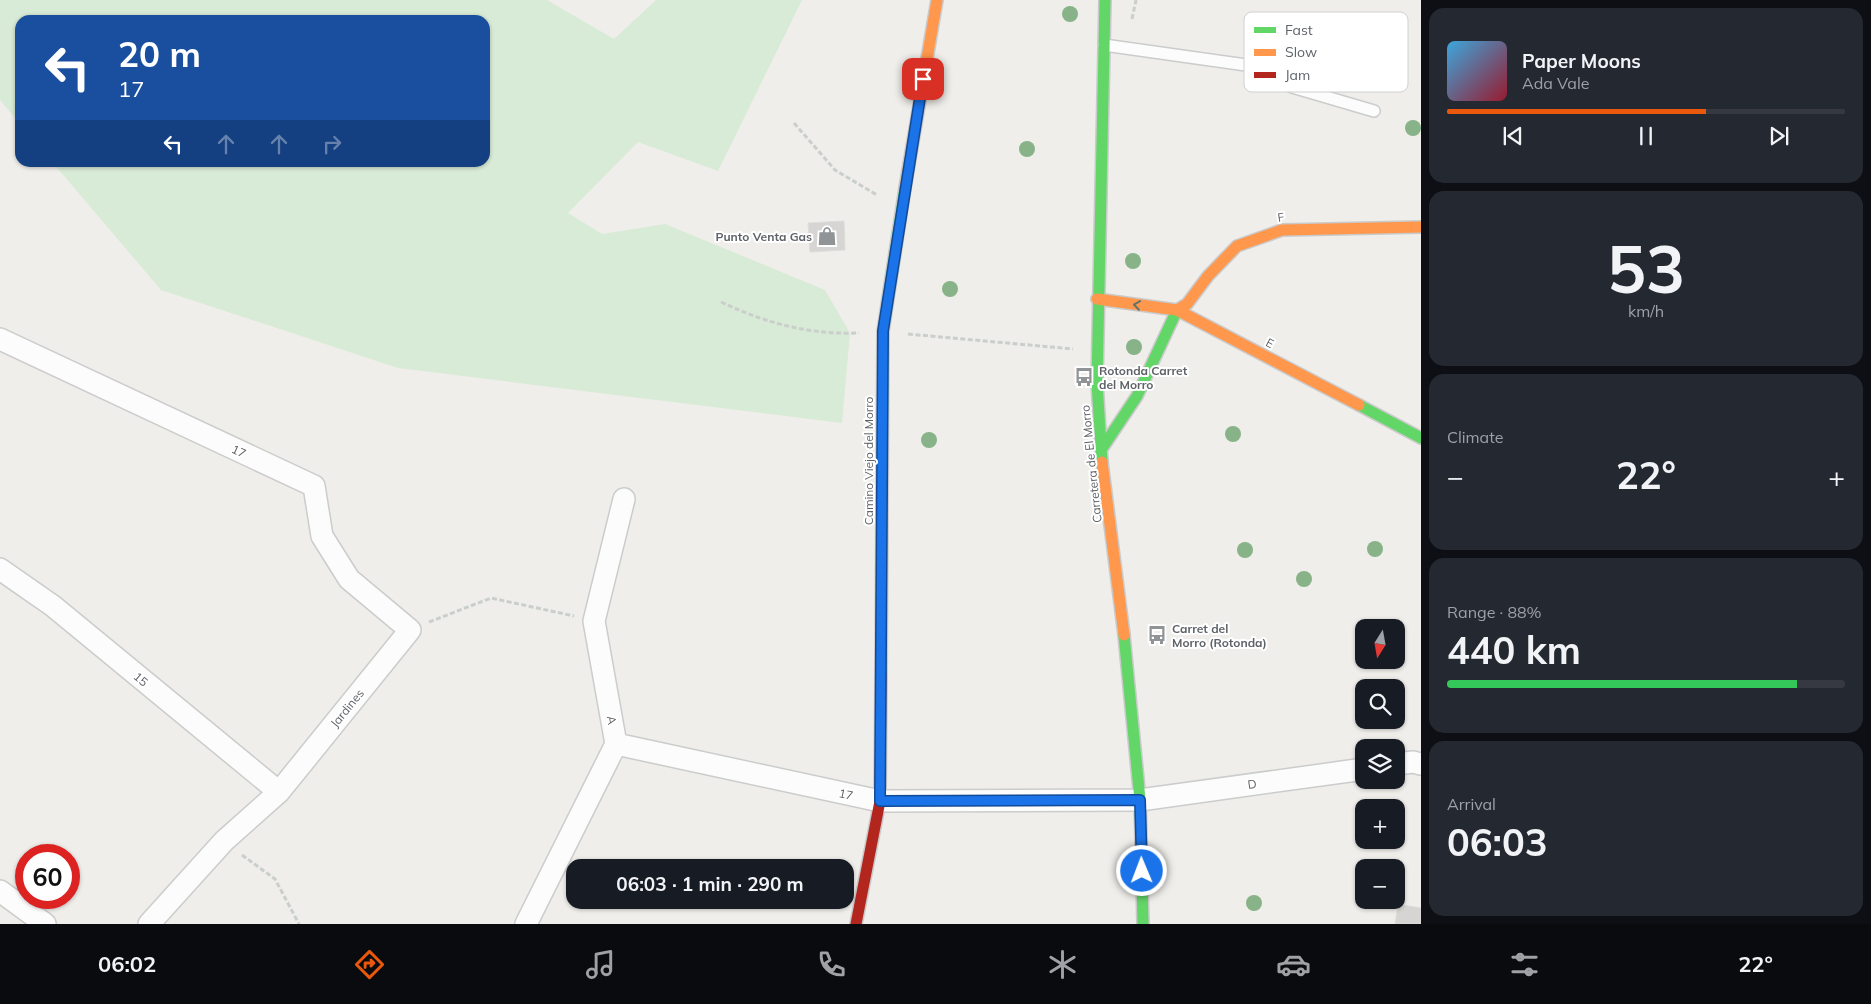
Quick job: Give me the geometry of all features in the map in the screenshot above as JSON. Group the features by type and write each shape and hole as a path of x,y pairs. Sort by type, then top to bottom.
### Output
{"street":[{"name":"Camino Viejo del Morro","path":"856,924 880,801 883,331 901,210 937,0"},
{"name":"Carretera de El Morro","path":"1106,0 1096,351 1101,450 1125,643 1140,800 1143,924"},
{"name":"F","path":"1177,310 1187,304 1208,276 1237,246 1282,230 1421,227"},
{"name":"E","path":"1097,299 1177,310 1421,438"},
{"path":"1101,450 1137,396 1177,310"},
{"name":"17","path":"0,339 314,486 322,536 349,579 410,630"},
{"name":"A","path":"616,744 594,621 624,499"},
{"name":"15","path":"0,569 53,606 279,792"},
{"name":"Jardines","path":"149,924 224,842 279,792 410,630"},
{"name":"17","path":"616,744 880,801 1140,800"},
{"path":"526,924 616,744"},
{"path":"1405,763 1421,764"},
{"name":"D","path":"1140,800 1355,770"},
{"path":"0,890 45,924"}],"lane":[{"path":"1104,45 1244,65"},
{"path":"1309,92 1374,111"}],"path":[{"path":"794,123 835,170 901,210"},
{"path":"410,630 492,598 594,621"},
{"path":"224,842 276,879 299,924"}],"green space":[{"path":"0,0 547,0 614,39 656,0 802,0 718,171 638,142 568,213 602,234 665,224 825,290 850,333 842,423 398,368 161,290 56,167 490,167 490,15 15,15 15,118 0,100"}],"building":[{"name":"Punto Venta Gas","path":"844,221 845,250 810,252 808,223"},
{"path":"1405,905 1421,908 1421,924 1395,924 1397,909 1405,909"}],"traffic: fast":[{"path":"1102,462 1097,383 1105,0"},
{"path":"881,674 883,331 905,188"},
{"path":"1101,450 1137,396 1177,310"},
{"path":"1359,405 1421,438"},
{"path":"1124,635 1140,800 1143,924"}],"traffic: slow":[{"path":"905,188 937,0"},
{"path":"1177,310 1187,304 1208,276 1237,246 1282,230 1421,227"},
{"path":"1097,299 1177,310 1359,405"},
{"path":"1102,462 1124,635"}],"traffic: jam":[{"path":"856,924 880,801 881,674"}],"place":[{"name":"Punto Venta Gas","path":"827,236"},
{"name":"Rotonda Carret del Morro","path":"1084,377"},
{"name":"Carret del Morro (Rotonda)","path":"1157,635"}],"route":[{"path":"923,79 912,138 883,331 880,801 1140,800 1142,871"}]}
